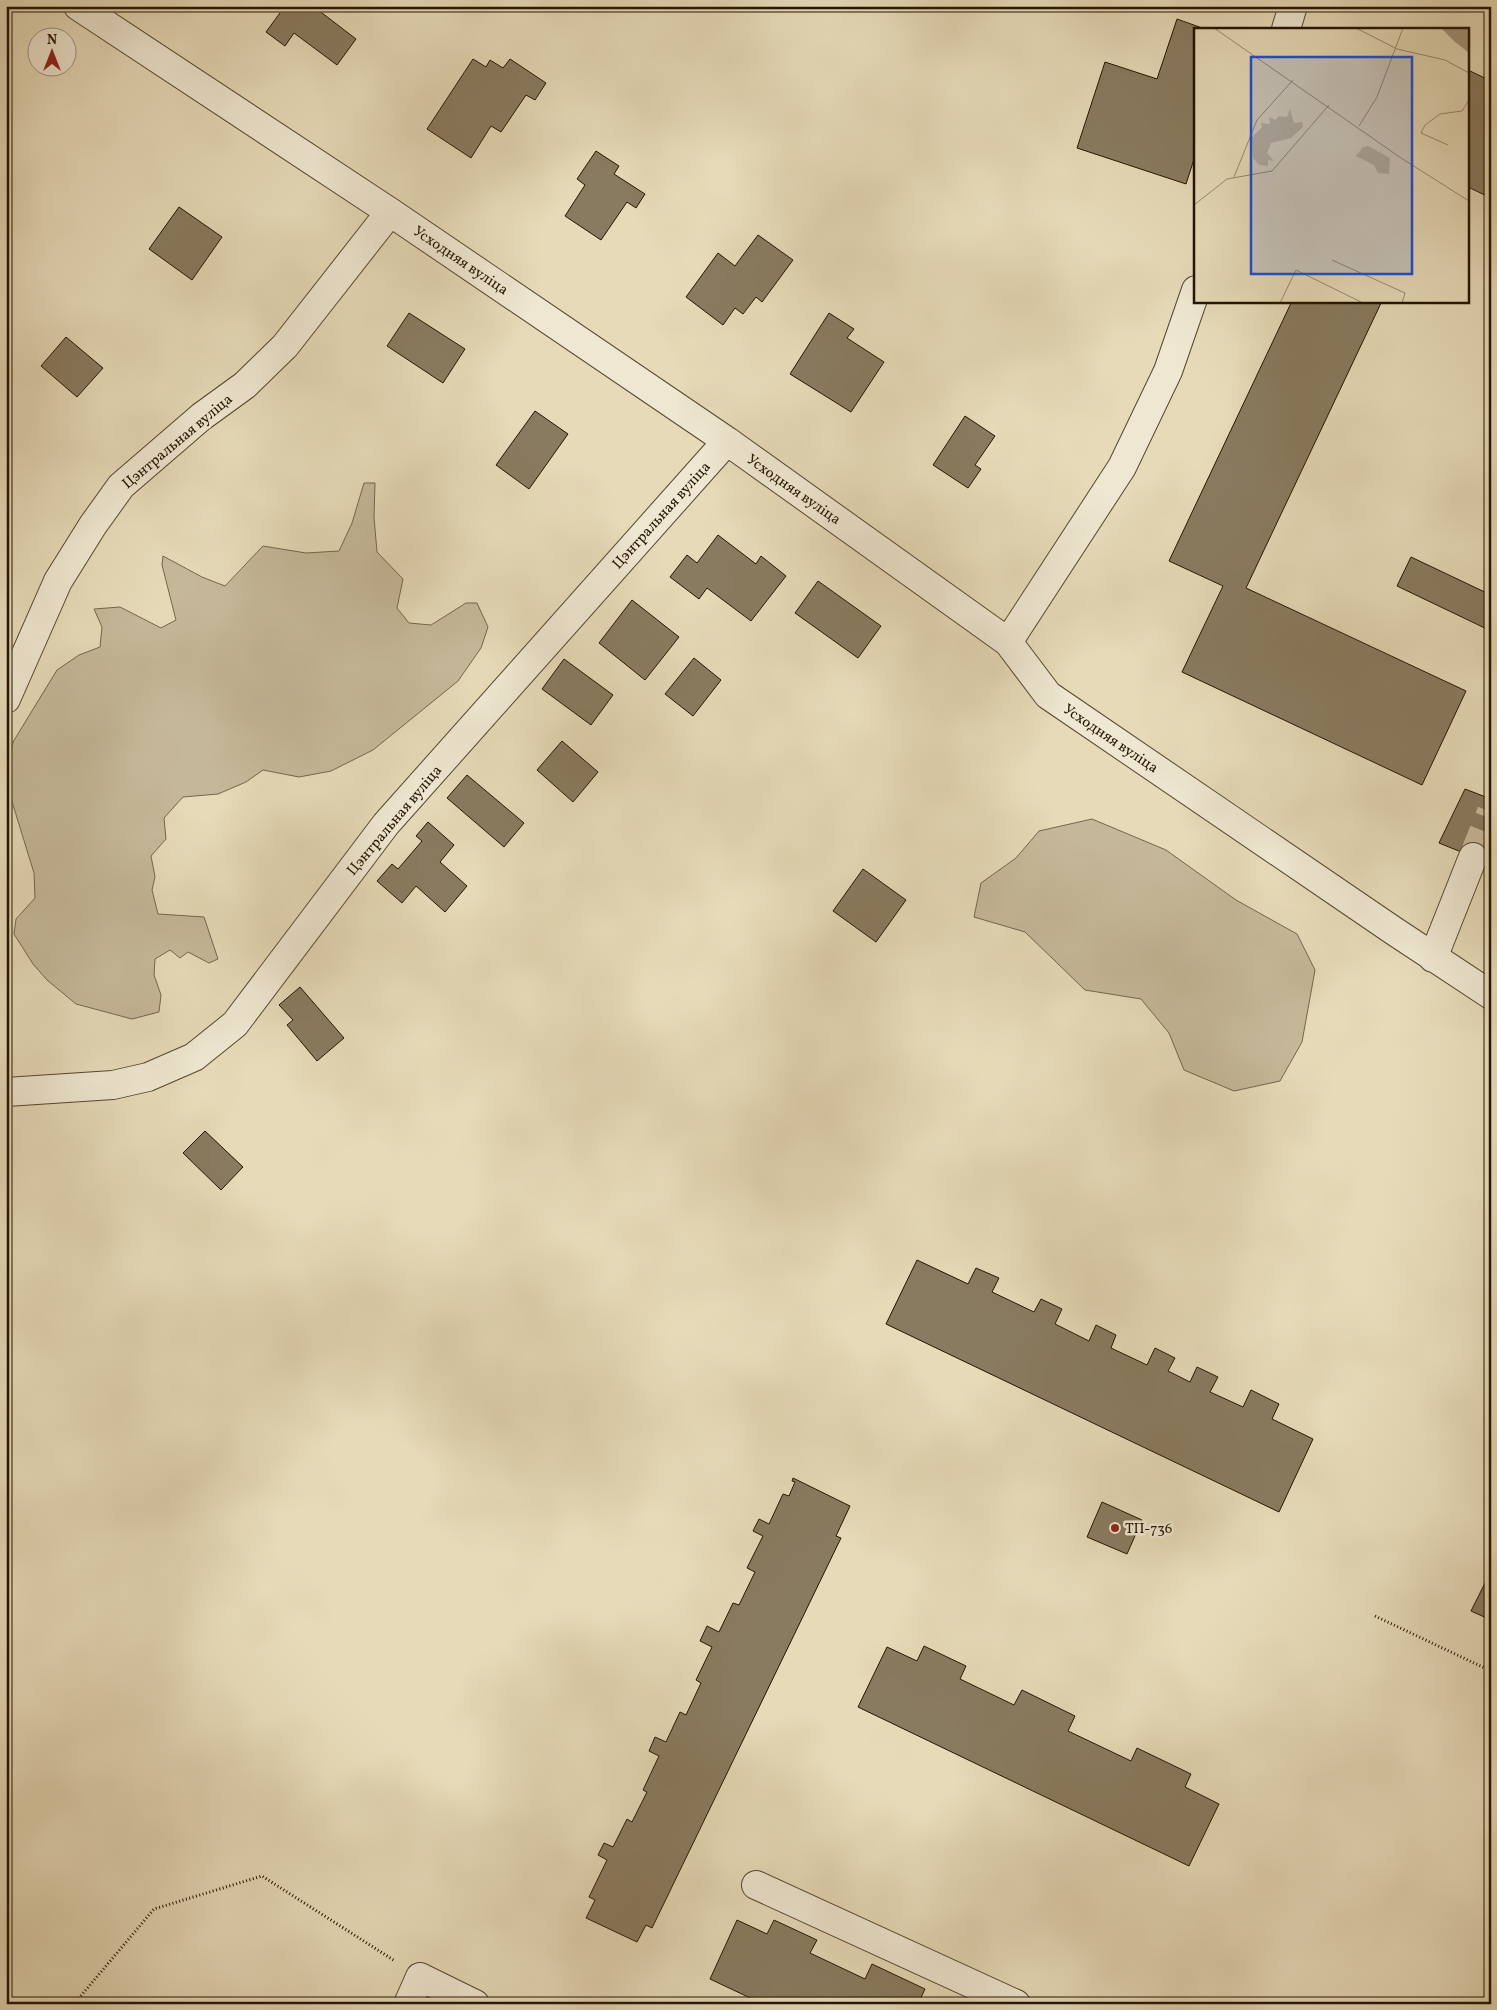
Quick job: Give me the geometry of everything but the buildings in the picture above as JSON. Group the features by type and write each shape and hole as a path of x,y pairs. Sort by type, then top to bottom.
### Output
{"street":[{"name":"Усходняя вуліца","path":"78,6 390,212 727,441 1008,642 1048,695 1433,958 1491,995"},
{"path":"1286,28 1294,6"},
{"name":"Цэнтральная вуліца","path":"6,699 58,581 92,525 121,486 201,417 245,386 284,346 390,212"},
{"path":"1008,642 1122,467 1168,371 1194,296"},
{"name":"Цэнтральная вуліца","path":"6,1092 113,1085 148,1077 194,1057 235,1024 386,824 727,441"},
{"path":"1433,958 1473,857"},
{"path":"756,1885 1016,2004"},
{"path":"408,2004 420,1977 474,2004"}],"path":[{"path":"1375,1616 1491,1671"},
{"path":"74,2004 154,1909 262,1876 420,1977"}],"shaded area":[{"path":"364,483 375,483 374,517 377,552 403,579 397,608 409,623 431,625 466,603 477,603 488,627 481,648 458,681 373,750 331,771 299,777 263,770 246,782 218,794 183,797 164,818 166,839 151,856 155,877 152,890 158,914 204,917 218,959 209,963 188,952 180,958 170,950 155,959 154,975 161,995 159,1012 132,1019 76,1004 47,980 33,964 14,934 16,919 35,898 34,873 6,782 13,742 57,670 79,655 100,647 102,627 94,609 120,607 161,628 176,620 162,565 163,556 202,577 225,586 263,546 306,553 339,551 352,523"},
{"path":"1092,819 1166,850 1236,900 1297,934 1315,970 1302,1042 1280,1081 1234,1091 1184,1070 1169,1033 1141,999 1085,990 1025,932 974,917 981,883 1016,858 1039,831"}],"tunnel":[{"path":"1473,857 1491,812"}],"place":[{"name":"ТП-736","path":"1115,1528"}]}
